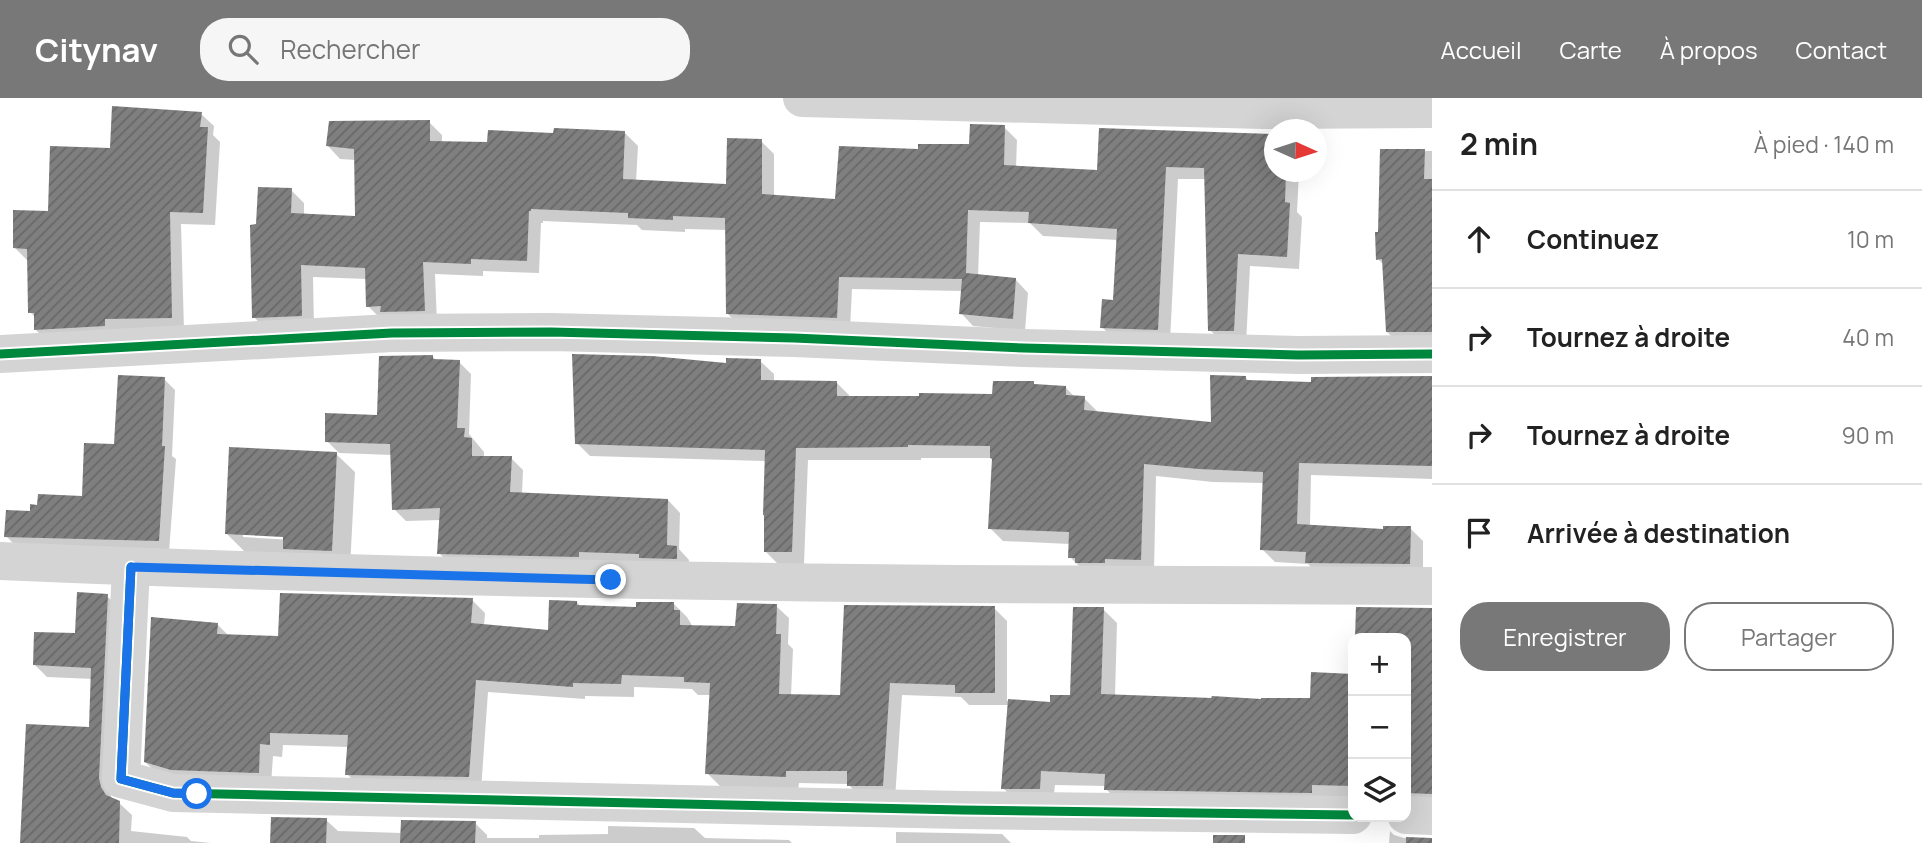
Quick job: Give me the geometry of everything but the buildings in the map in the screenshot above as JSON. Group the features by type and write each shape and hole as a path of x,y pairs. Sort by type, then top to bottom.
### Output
{"street":[{"path":"802,98 1263,110 1432,109"},
{"path":"0,354 392,333 537,332 794,338 1052,349 1298,355 1432,354"},
{"path":"0,561 611,580 1432,586"},
{"path":"131,567 121,779 173,793 962,810 1348,815"},
{"path":"1411,815 1432,816"}],"cycle path":[{"path":"0,354 392,333 551,332 1298,355 1432,354"},
{"path":"131,567 121,779 173,793 962,810 1348,815"}],"route":[{"path":"197,794 173,793 121,779 131,567 611,580"}]}
